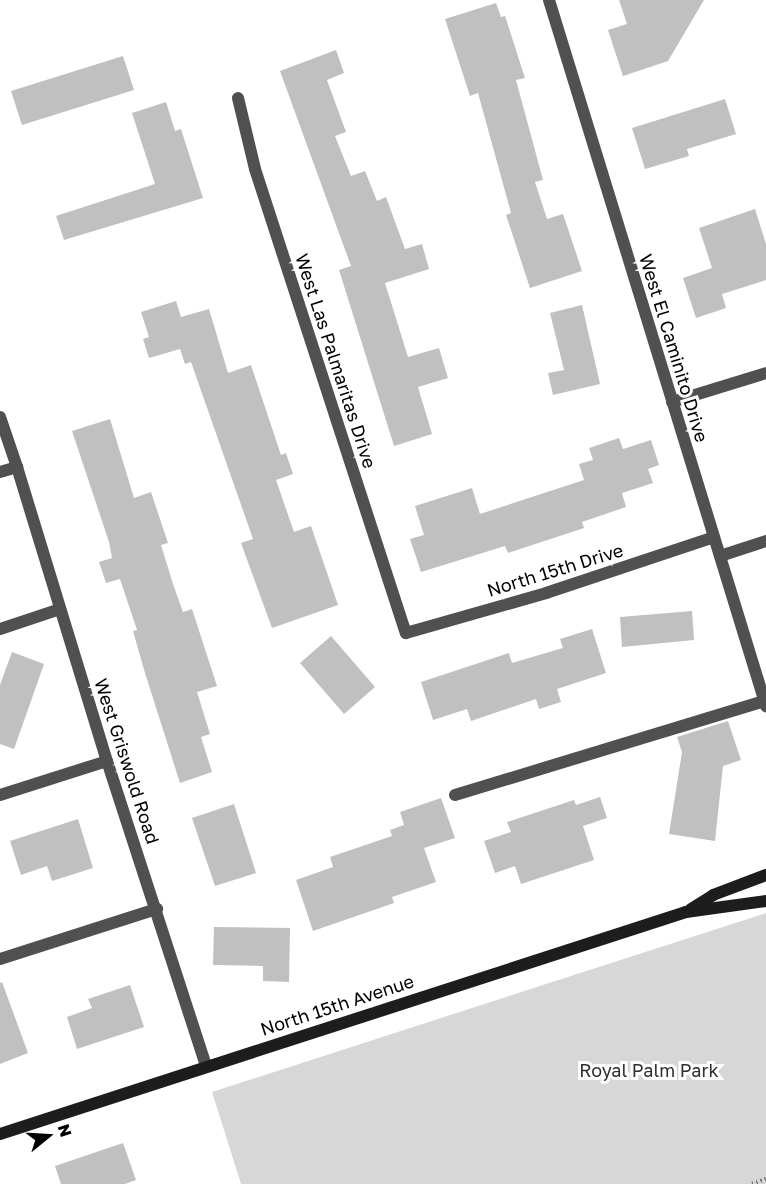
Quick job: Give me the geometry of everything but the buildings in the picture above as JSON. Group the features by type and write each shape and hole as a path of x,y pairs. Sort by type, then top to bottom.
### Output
{"street":[{"name":"West El Caminito Drive","path":"549,0 765,703"},
{"name":"West Las Palmaritas Drive","path":"238,98 255,169 405,633"},
{"path":"672,402 766,373"},
{"name":"West Griswold Road","path":"0,417 107,761 206,1065"},
{"path":"0,472 17,467"},
{"name":"North 15th Drive","path":"405,633 546,593 714,537"},
{"path":"720,555 766,540"},
{"path":"0,629 60,609"},
{"path":"455,795 765,703"},
{"path":"0,795 107,761"},
{"name":"North 15th Avenue","path":"686,912 713,895 766,875"},
{"name":"North 15th Avenue","path":"0,1134 206,1065 686,912 766,901"},
{"path":"0,959 157,909"}],"path":[{"path":"752,1184 766,1179"}],"green space":[{"name":"Royal Palm Park","path":"766,913 766,1184 241,1184 212,1092"}]}
